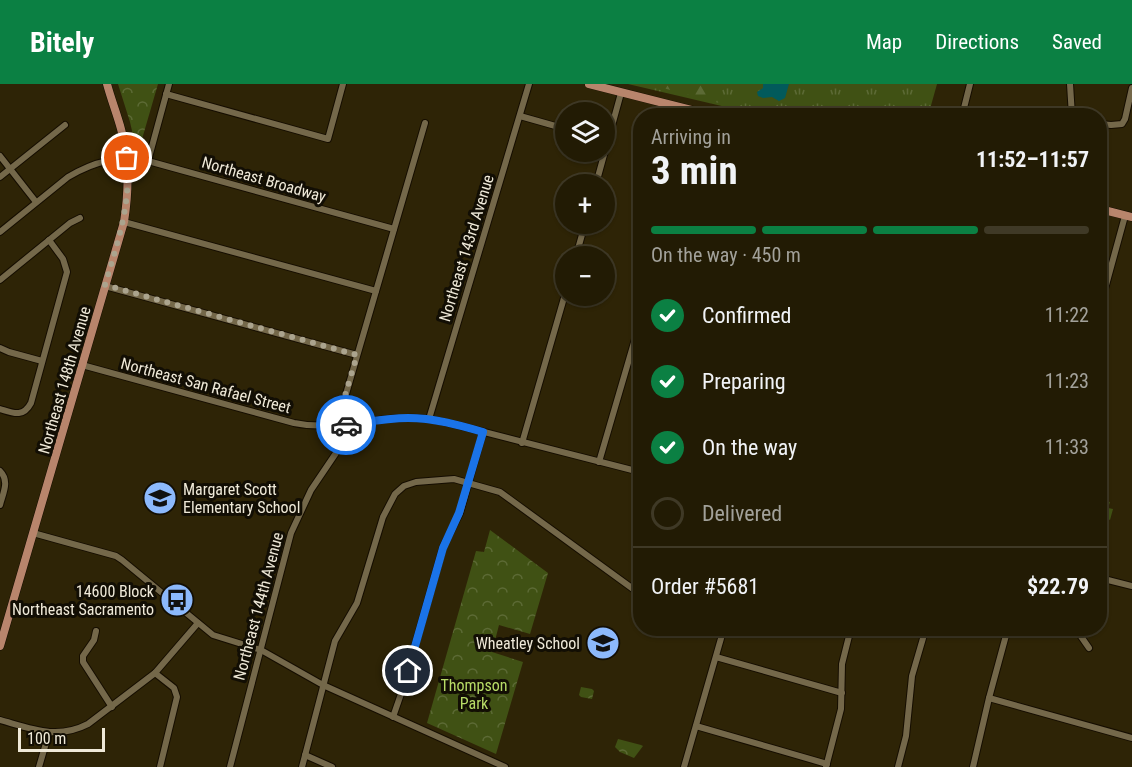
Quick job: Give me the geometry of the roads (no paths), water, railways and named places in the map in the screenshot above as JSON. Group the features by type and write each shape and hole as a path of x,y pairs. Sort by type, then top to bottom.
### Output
{"main road":[{"name":"Northeast 148th Avenue","path":"0,646 2,632 124,222 128,186 127,158 107,84"},
{"path":"589,84 678,108"},
{"path":"1107,211 1129,216"}],"street":[{"path":"148,161 169,84"},
{"path":"166,94 328,139 343,84"},
{"name":"Northeast 143rd Avenue","path":"429,419 529,84"},
{"path":"964,108 970,84"},
{"path":"1070,84 1072,108"},
{"path":"1107,125 1122,124 1132,87"},
{"path":"615,114 621,93"},
{"path":"520,116 555,126"},
{"name":"Northeast 144th Avenue","path":"230,767 291,533 307,497 336,453 342,425 344,399 425,123"},
{"path":"0,177 65,125"},
{"path":"0,156 36,202"},
{"name":"Northeast Broadway","path":"127,158 148,161 394,229"},
{"path":"0,232 68,177 102,162 127,158"},
{"path":"1107,285 1129,216"},
{"path":"0,280 70,223 80,218"},
{"path":"124,222 376,291"},
{"path":"0,409 14,413 25,412 31,403 67,272 63,259 49,240"},
{"path":"105,285 357,355"},
{"path":"522,442 562,306"},
{"path":"599,462 633,346"},
{"path":"0,348 42,362"},
{"name":"Northeast San Rafael Street","path":"82,365 308,426 342,425 399,418 429,419 633,470"},
{"path":"393,717 443,548 459,513 483,432"},
{"path":"0,471 6,480 0,505"},
{"path":"302,767 335,641 357,603 383,517 395,494 404,486 454,479 505,494 633,589"},
{"path":"33,533 116,556 213,635 261,650 323,685 505,767"},
{"path":"1107,580 1132,586"},
{"path":"0,720 49,733 79,729 112,707 155,673 198,623"},
{"path":"96,631 94,640 83,656 83,662 112,707"},
{"path":"684,767 722,636"},
{"path":"696,726 827,765 842,709 842,664 849,636"},
{"path":"898,767 906,736 912,676 924,636"},
{"path":"973,767 1006,636"},
{"path":"1081,636 1089,648"},
{"path":"716,657 842,693"},
{"path":"155,673 174,688 177,697 160,767"},
{"path":"989,698 1132,738"},
{"path":"39,767 49,733"},
{"path":"305,755 332,767"}],"water":[{"path":"763,84 789,84 785,98 779,101 772,97 758,96 757,92 763,88"}],"place":[{"name":"Margaret Scott Elementary School","path":"160,498"},
{"name":"14600 Block Northeast Sacramento","path":"177,600"},
{"name":"Wheatley School","path":"603,643"}],"park label":[{"name":"Thompson Park","path":"474,694"}]}
